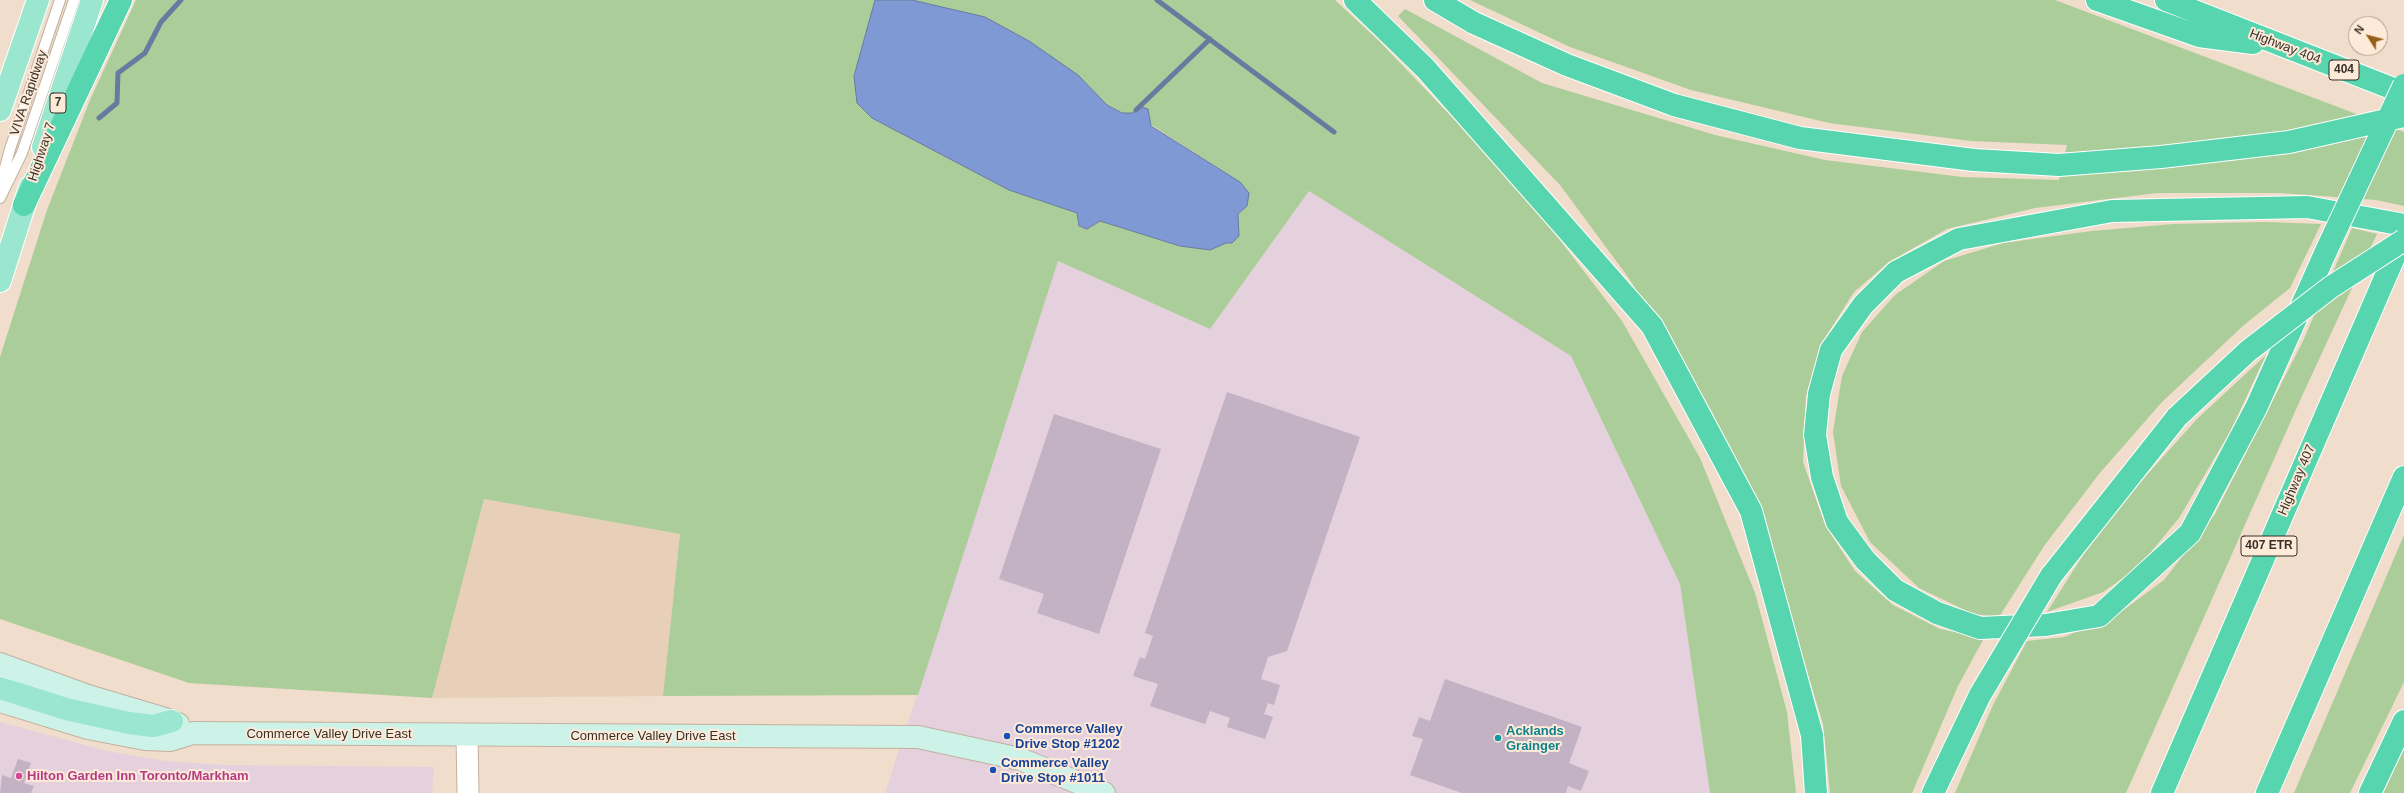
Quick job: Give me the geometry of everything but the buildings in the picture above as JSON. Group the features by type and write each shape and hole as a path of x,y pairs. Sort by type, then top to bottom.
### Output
{"highway":[{"path":"24,205 121,0"},
{"path":"1355,0 1425,68 1652,326 1751,511 1812,735 1816,793"},
{"path":"1435,0 1474,23 1567,65 1674,104 1800,138 1974,160 2059,165 2161,157 2289,142 2404,116"},
{"path":"2097,0 2199,36 2284,47"},
{"name":"Highway 404","path":"2166,0 2404,93"},
{"path":"2404,85 2327,249 2256,408 2190,533 2099,616 2046,625 1980,628 1937,613 1895,590 1865,560 1837,522 1822,476 1815,435 1819,394 1831,350 1863,305 1896,272 1959,239 2112,211 2307,208 2404,225"},
{"name":"Highway 407","path":"2162,793 2404,234"},
{"path":"1933,793 1980,695 2051,576 2177,417 2248,351 2331,288 2404,240"},
{"path":"2267,793 2404,477"},
{"path":"2370,793 2404,721"}],"main road":[{"path":"0,110 38,0"},
{"name":"Highway 7","path":"0,281 92,0"},
{"path":"0,688 66,709 129,723 153,726 172,721"}],"street":[{"name":"Commerce Valley Drive East","path":"0,664 88,696 172,721 193,733"},
{"name":"Commerce Valley Drive East","path":"0,701 62,721 116,735 145,739 170,740 193,733 918,737 1020,759 1104,793"},
{"path":"468,735 468,793"}],"lane":[{"name":"VIVA Rapidway","path":"0,186 10,149 60,0"},
{"name":"VIVA Rapidway","path":"0,198 22,153 74,0"}],"shaded area":[{"path":"1309,191 1571,356 1680,584 1710,793 885,793 1058,261 1210,329"},
{"path":"484,499 680,534 663,696 432,698"},
{"path":"0,722 107,751 165,761 225,765 434,767 432,793 0,793"}],"green space":[{"path":"136,0 875,0 854,76 1009,190 1077,213 1079,227 1087,229 1100,221 1180,246 1210,250 1239,235 1238,214 1247,206 1240,182 1133,113 1122,113 1107,105 1078,75 912,0 1335,0 1378,40 1520,188 1622,321 1700,458 1755,593 1787,712 1796,793 1710,793 1680,584 1571,356 1309,191 1210,329 1058,261 918,695 663,696 680,534 484,499 432,698 189,683 0,619 0,357 47,210 90,100"},
{"path":"1470,0 2055,0 2404,132 2404,206 2376,200 2281,193 2157,193 2035,208 1947,229 1889,262 1854,292 1825,338 1806,396 1803,462 1825,525 1855,571 1893,605 1940,629 1984,638 1958,686 1912,793 1830,793 1823,724 1763,527 1713,414 1628,277 1560,185 1398,16 1405,9 1542,83 1715,135 1825,160 1962,177 2059,180 2067,145 1971,141 1829,123 1691,90 1570,47"},
{"path":"2265,222 2321,224 2290,288 2244,325 2162,402 2099,474 2044,546 1999,617 1973,614 1919,588 1870,542 1841,486 1833,432 1842,376 1862,332 1895,295 1944,261 2003,243 2092,231 2173,224"},
{"path":"2352,228 2377,234 2302,396 2126,793 1955,793 1993,705 2027,641 2064,637 2118,614 2164,580 2215,514 2303,341"},
{"path":"2266,355 2230,432 2179,518 2151,552 2129,574 2103,592 2047,612 2085,552 2127,497 2197,419"},
{"path":"2404,535 2404,682 2350,793 2294,793"},
{"path":"2404,749 2404,793 2383,793"}],"water":[{"path":"875,0 912,0 985,17 1029,41 1078,75 1107,105 1122,113 1133,113 1138,106 1148,109 1151,126 1240,182 1249,193 1247,206 1238,214 1239,236 1232,243 1226,243 1210,250 1180,246 1100,221 1087,229 1079,226 1077,213 1009,190 872,118 857,103 854,76"}],"waterway":[{"path":"99,118 117,103 118,73 145,53 161,22 181,0"},
{"path":"1157,0 1334,132"},
{"path":"1136,110 1210,39"}],"place":[{"name":"Commerce Valley Drive Stop #1202","path":"1007,736"},
{"name":"Acklands Grainger","path":"1498,738"},
{"name":"Commerce Valley Drive Stop #1011","path":"993,770"},
{"name":"Hilton Garden Inn Toronto/Markham","path":"19,776"}]}
